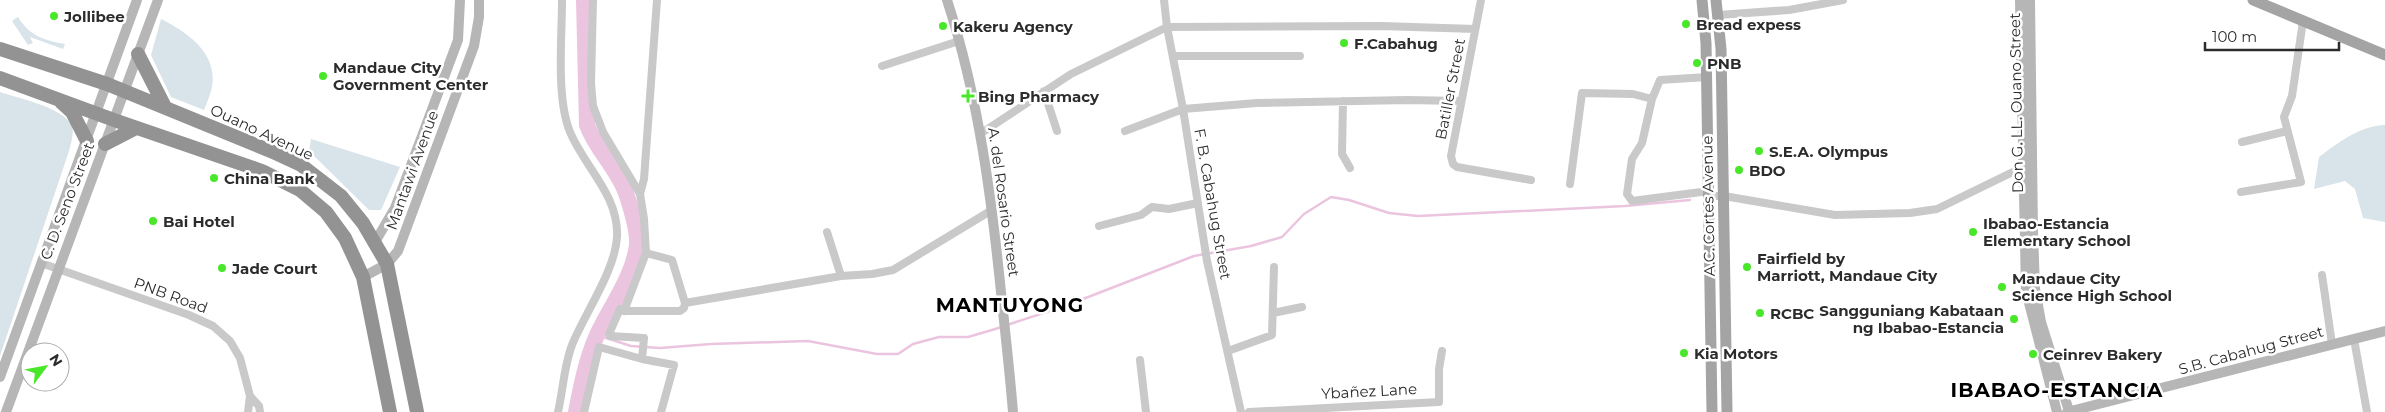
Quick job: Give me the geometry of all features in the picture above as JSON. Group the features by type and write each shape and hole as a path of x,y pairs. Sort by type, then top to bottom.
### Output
{"highway":[{"name":"Ouano Avenue","path":"0,49 107,84 301,165 341,196 375,242 387,264 417,412"},
{"path":"138,54 165,107"},
{"path":"0,78 136,128 262,171 300,190 326,212 349,246 363,277 390,412"},
{"path":"59,99 72,112 87,141"},
{"path":"105,144 136,128"}],"main road":[{"name":"A.C. Cortes Avenue","path":"1702,0 1707,78 1712,412"},
{"name":"A.C. Cortes Avenue","path":"1716,0 1724,196 1727,412"},
{"path":"2253,0 2385,55"},
{"path":"1711,368 1726,368"}],"street":[{"name":"C. D. Seno Street","path":"0,378 137,0"},
{"name":"C. D. Seno Street","path":"6,412 58,269 126,92 158,0"},
{"name":"Mantawi Avenue","path":"375,242 395,208 458,40 460,0"},
{"name":"Mantawi Avenue","path":"363,277 387,264 398,251 474,46 479,17 479,0"},
{"path":"558,412 572,347 615,250 617,237 612,204 569,131 563,102 562,0"},
{"path":"593,0 591,84 593,106 604,132 640,194"},
{"path":"624,311 646,252 640,194 644,179 657,0"},
{"name":"A. del Rosario Street","path":"947,0 959,41 980,134 992,210 1013,412"},
{"name":"F. B. Cabahug Street","path":"1164,0 1204,246 1241,412"},
{"name":"Batiller Street","path":"1481,0 1451,156 1453,164 1458,167 1531,180"},
{"path":"1718,15 1789,10 1843,0"},
{"name":"Don G. LL. Ouano Street","path":"2020,0 2027,90 2028,209"},
{"name":"Don G. LL. Ouano Street","path":"2030,0 2023,167 2037,322 2057,412"},
{"path":"2241,192 2301,182 2284,117 2292,96 2303,21"},
{"path":"980,134 1071,74 1167,27 1381,26 1475,29"},
{"path":"882,66 959,41"},
{"path":"1173,56 1300,56"},
{"path":"1707,78 1660,80 1652,99 1642,144 1632,159 1627,194 1632,201 1708,193 1835,215 1910,213 1937,209 2023,167"},
{"path":"1044,91 1057,131"},
{"path":"1570,184 1582,93 1633,94 1652,99"},
{"path":"1343,101 1342,154 1350,168"},
{"path":"1125,131 1183,109 1257,103 1461,101"},
{"path":"2242,142 2288,131"},
{"path":"1099,226 1141,215 1152,207 1169,210 1198,204"},
{"path":"685,303 841,276 872,274 893,270 992,210"},
{"path":"827,232 841,276"},
{"path":"642,358 644,338 610,336 608,332 620,309 624,311 680,311 684,308 685,303 672,260 646,252"},
{"name":"PNB Road","path":"41,263 189,315 213,326 224,334 237,350 250,396 248,412"},
{"path":"1228,350 1272,335 1274,267"},
{"path":"2322,275 2332,344"},
{"path":"1273,313 1302,307"},
{"name":"Don G. LL. Ouano Street","path":"2037,322 2068,412"},
{"name":"S.B. Cabahug Street","path":"2068,412 2385,331"},
{"path":"2354,338 2367,412"},
{"path":"584,412 599,347 674,365 661,412"},
{"name":"Ybañez Lane","path":"1249,412 1439,402 1439,369 1442,351"},
{"path":"1140,360 1146,412"},
{"name":"PNB Road","path":"250,396 259,406 260,412"}],"shaded area":[{"path":"18,17 32,33 50,41 65,44 63,49 30,37 33,43 28,45 12,21"},
{"path":"161,19 190,37 205,54 210,64 213,75 212,87 204,110 171,97 151,55"},
{"path":"0,92 49,108 66,118 73,130 69,151 0,356"},
{"path":"2385,125 2385,222 2363,218 2355,189 2345,181 2314,189 2319,157 2358,132 2367,128"},
{"path":"311,139 400,167 381,210 369,210 309,151"}],"waterway":[{"path":"576,412 584,373 593,344 631,269 637,245 635,226 626,193 587,125 584,0"},
{"path":"1007,325 1065,306 1194,256 1251,246 1282,237 1304,214 1331,197 1349,200 1389,213 1418,216 1625,206 1690,200"},
{"path":"597,335 631,346 660,348 711,344 808,341 877,354 898,354 913,344 939,337 968,337 1002,327"}],"place":[{"name":"Jollibee","path":"54,16"},
{"name":"Bread expess","path":"1686,24"},
{"name":"Kakeru Agency","path":"943,26"},
{"name":"F.Cabahug","path":"1344,43"},
{"name":"PNB","path":"1697,63"},
{"name":"Mandaue City Government Center","path":"323,76"},
{"name":"Bing Pharmacy","path":"968,96"},
{"name":"S.E.A. Olympus","path":"1759,151"},
{"name":"BDO","path":"1739,170"},
{"name":"China Bank","path":"214,178"},
{"name":"Bai Hotel","path":"153,221"},
{"name":"Ibabao-Estancia Elementary School","path":"1973,232"},
{"name":"Fairfield by Marriott, Mandaue City","path":"1747,267"},
{"name":"Jade Court","path":"222,268"},
{"name":"Mandaue City Science High School","path":"2002,287"},
{"name":"RCBC","path":"1760,313"},
{"name":"Sangguniang Kabataan ng Ibabao-Estancia","path":"2014,319"},
{"name":"Kia Motors","path":"1684,353"},
{"name":"Ceinrev Bakery","path":"2033,354"}],"district":[{"name":"MANTUYONG","path":"1010,305"},
{"name":"IBABAO-ESTANCIA","path":"2057,390"}]}
